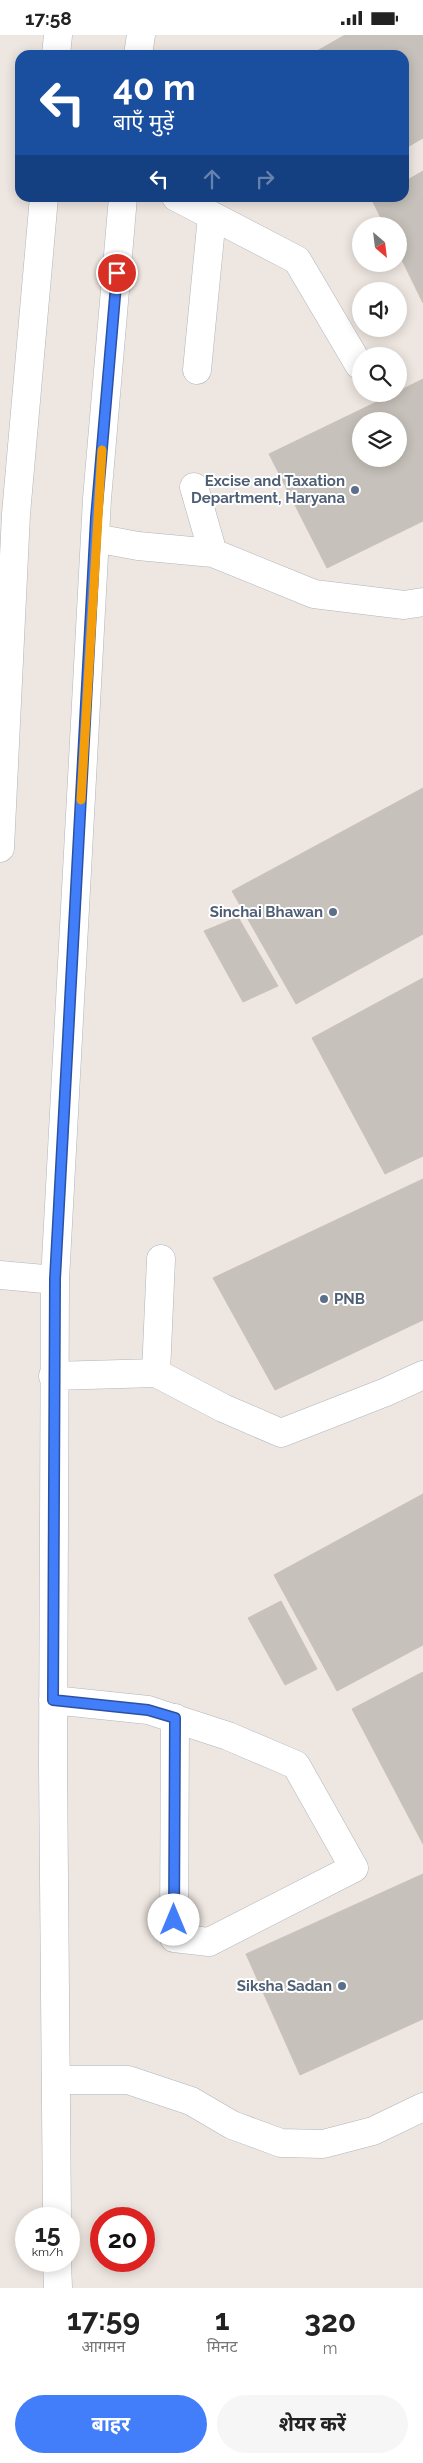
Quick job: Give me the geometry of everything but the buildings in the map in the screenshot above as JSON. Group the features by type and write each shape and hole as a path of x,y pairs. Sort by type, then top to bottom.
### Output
{"street":[{"path":"56,50 58,35"},
{"path":"139,50 141,35"},
{"path":"0,848 16,514 44,202"},
{"path":"57,2207 53,1700 53,1376 55,1279 95,538 123,202"},
{"path":"185,202 297,260 352,353"},
{"path":"197,370 212,216"},
{"path":"194,487 213,553"},
{"path":"95,538 138,545 213,553 314,594 404,605 423,602"},
{"path":"156,1373 160,1259"},
{"path":"0,1275 55,1279"},
{"path":"53,1376 156,1373 223,1408 281,1433 386,1392 423,1375"},
{"path":"53,1700 148,1710 175,1718 228,1736 296,1765 354,1868 209,1941 174,1938 175,1718"},
{"path":"56,2080 128,2080 191,2101 232,2125 281,2143 322,2144 373,2131 423,2107"},
{"path":"57,2272 58,2288"}],"slow traffic":[{"path":"81,800 96,518 102,450"}],"place":[{"name":"Excise and Taxation Department, Haryana","path":"355,490"},
{"name":"Sinchai Bhawan","path":"333,912"},
{"name":"PNB","path":"324,1299"},
{"name":"Siksha Sadan","path":"342,1986"}],"route":[{"path":"117,273 96,518 55,1279 53,1376 53,1700 148,1710 175,1718 174,1920"}]}
